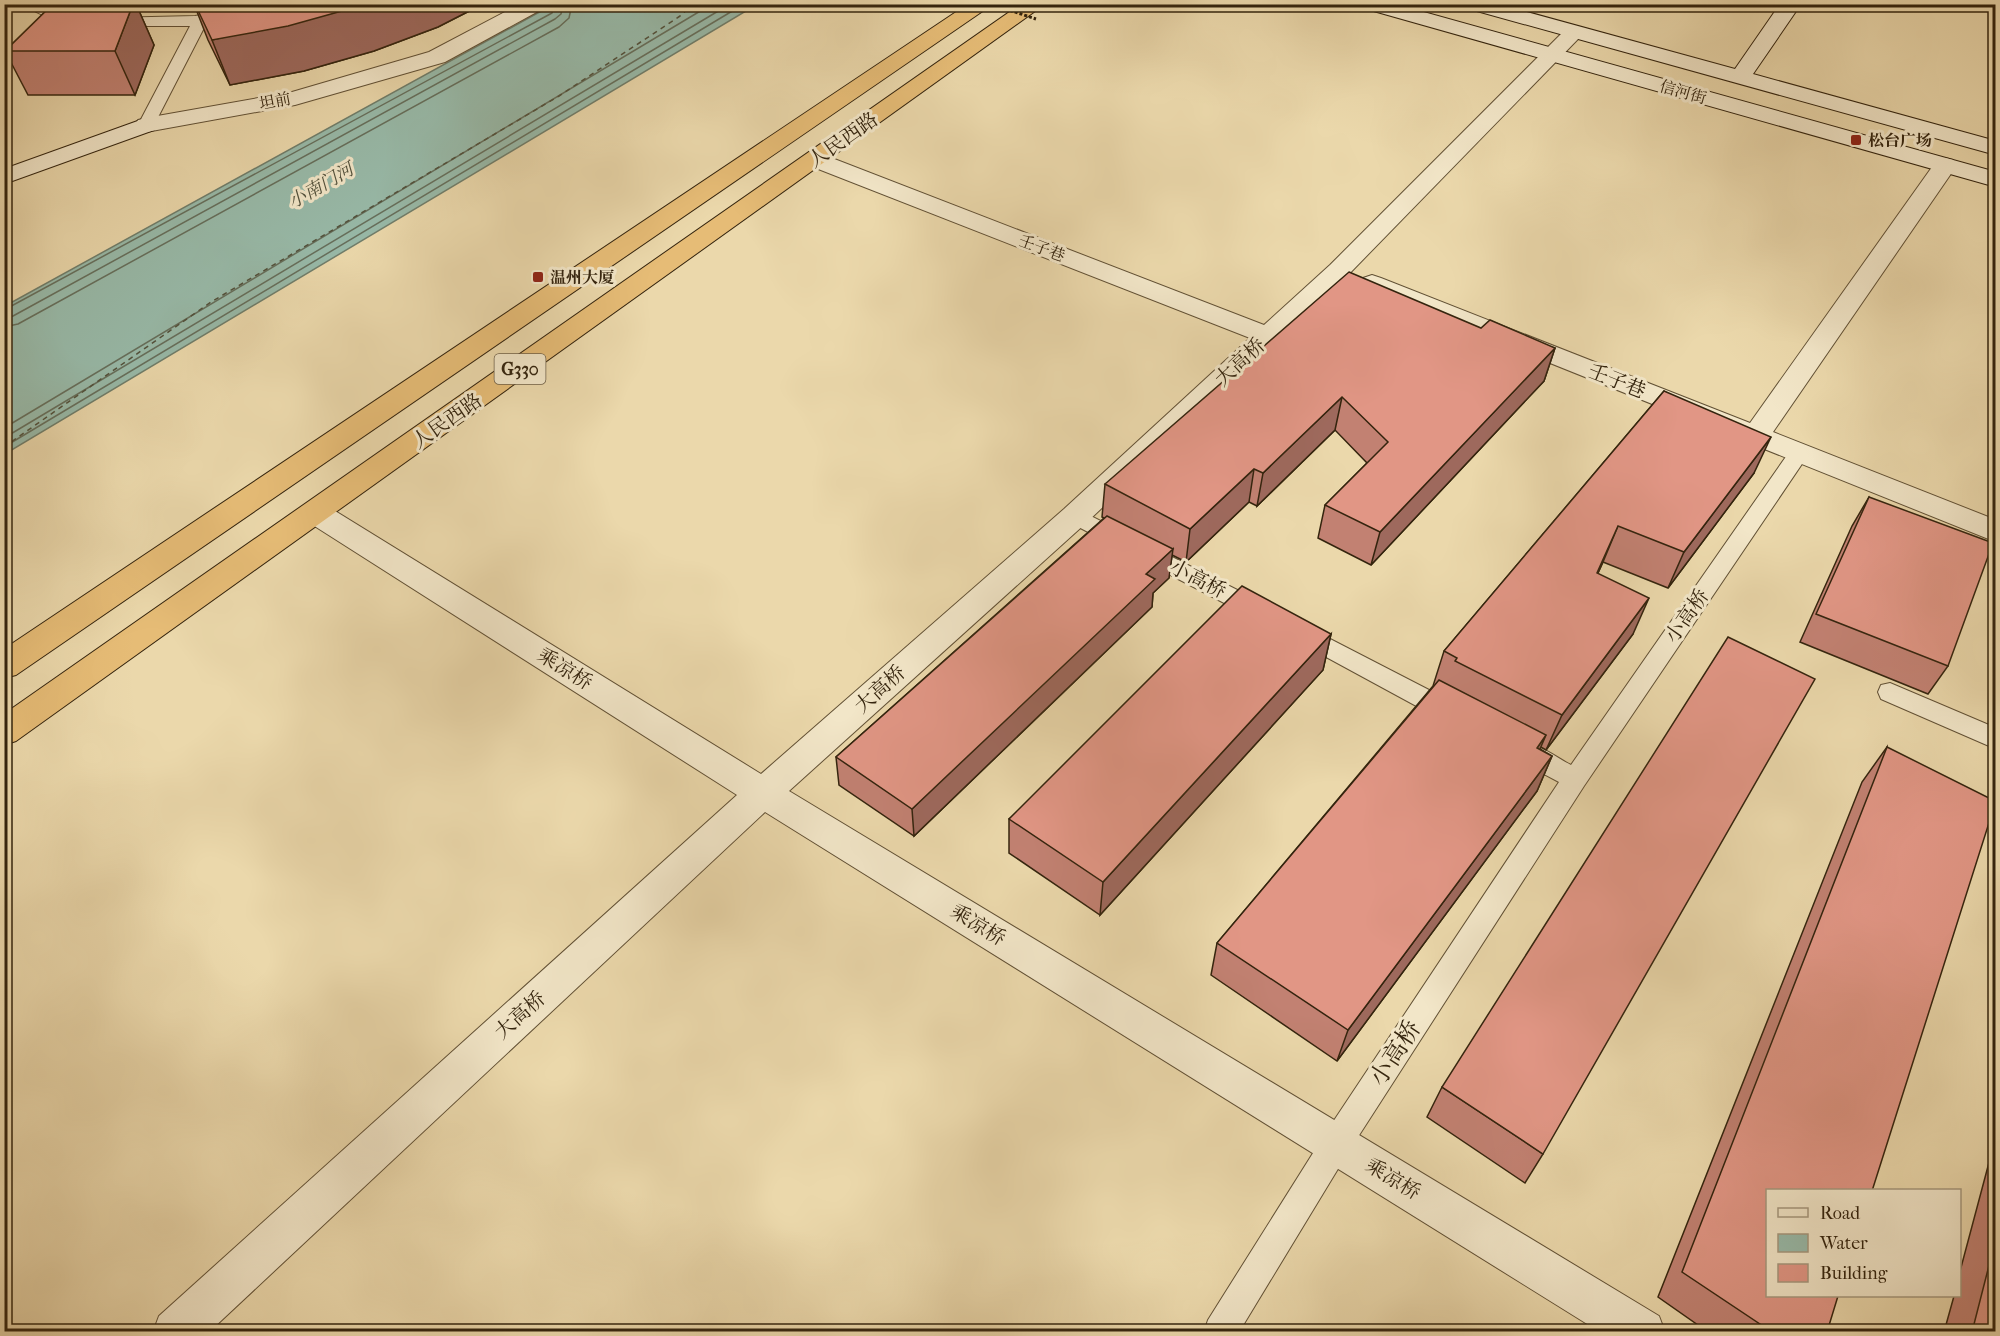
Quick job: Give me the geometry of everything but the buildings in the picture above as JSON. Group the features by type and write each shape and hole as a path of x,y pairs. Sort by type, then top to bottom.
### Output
{"highway":[{"name":"人民西路","path":"4,666 983,4"},
{"name":"人民西路","path":"4,732 816,160 1035,12"}],"street":[{"name":"坦前","path":"4,177 146,126 295,98 437,57 537,4"},
{"name":"信河街","path":"1370,4 1995,180"},
{"name":"信河街","path":"1473,4 1995,148"},
{"path":"1740,78 1791,4"},
{"name":"大高桥","path":"175,1332 763,794 1075,516 1339,270 1573,33"},
{"name":"壬子巷","path":"816,160 1268,336"},
{"path":"1756,436 1945,165"},
{"name":"壬子巷","path":"1339,270 1995,532"},
{"name":"乘凉桥","path":"316,513 763,794 1643,1332"}],"lane":[{"path":"32,4 64,17 150,25 249,15 285,4"},
{"path":"146,126 201,20"},
{"name":"小高桥","path":"1220,1332 1335,1144 1575,779 1799,453"},
{"name":"小高桥","path":"1075,516 1472,724"},
{"path":"1890,692 1995,739"},
{"path":"1503,740 1575,779"}],"path":[{"path":"991,4 1035,12"}],"water":[{"name":"小南门河","path":"554,4 756,5 5,454 5,306"}],"ferry route":[{"path":"4,447 211,302 559,96 680,16 693,4"}],"place":[{"name":"松台广场","path":"1856,140"},
{"name":"温州大厦","path":"538,277"}]}
